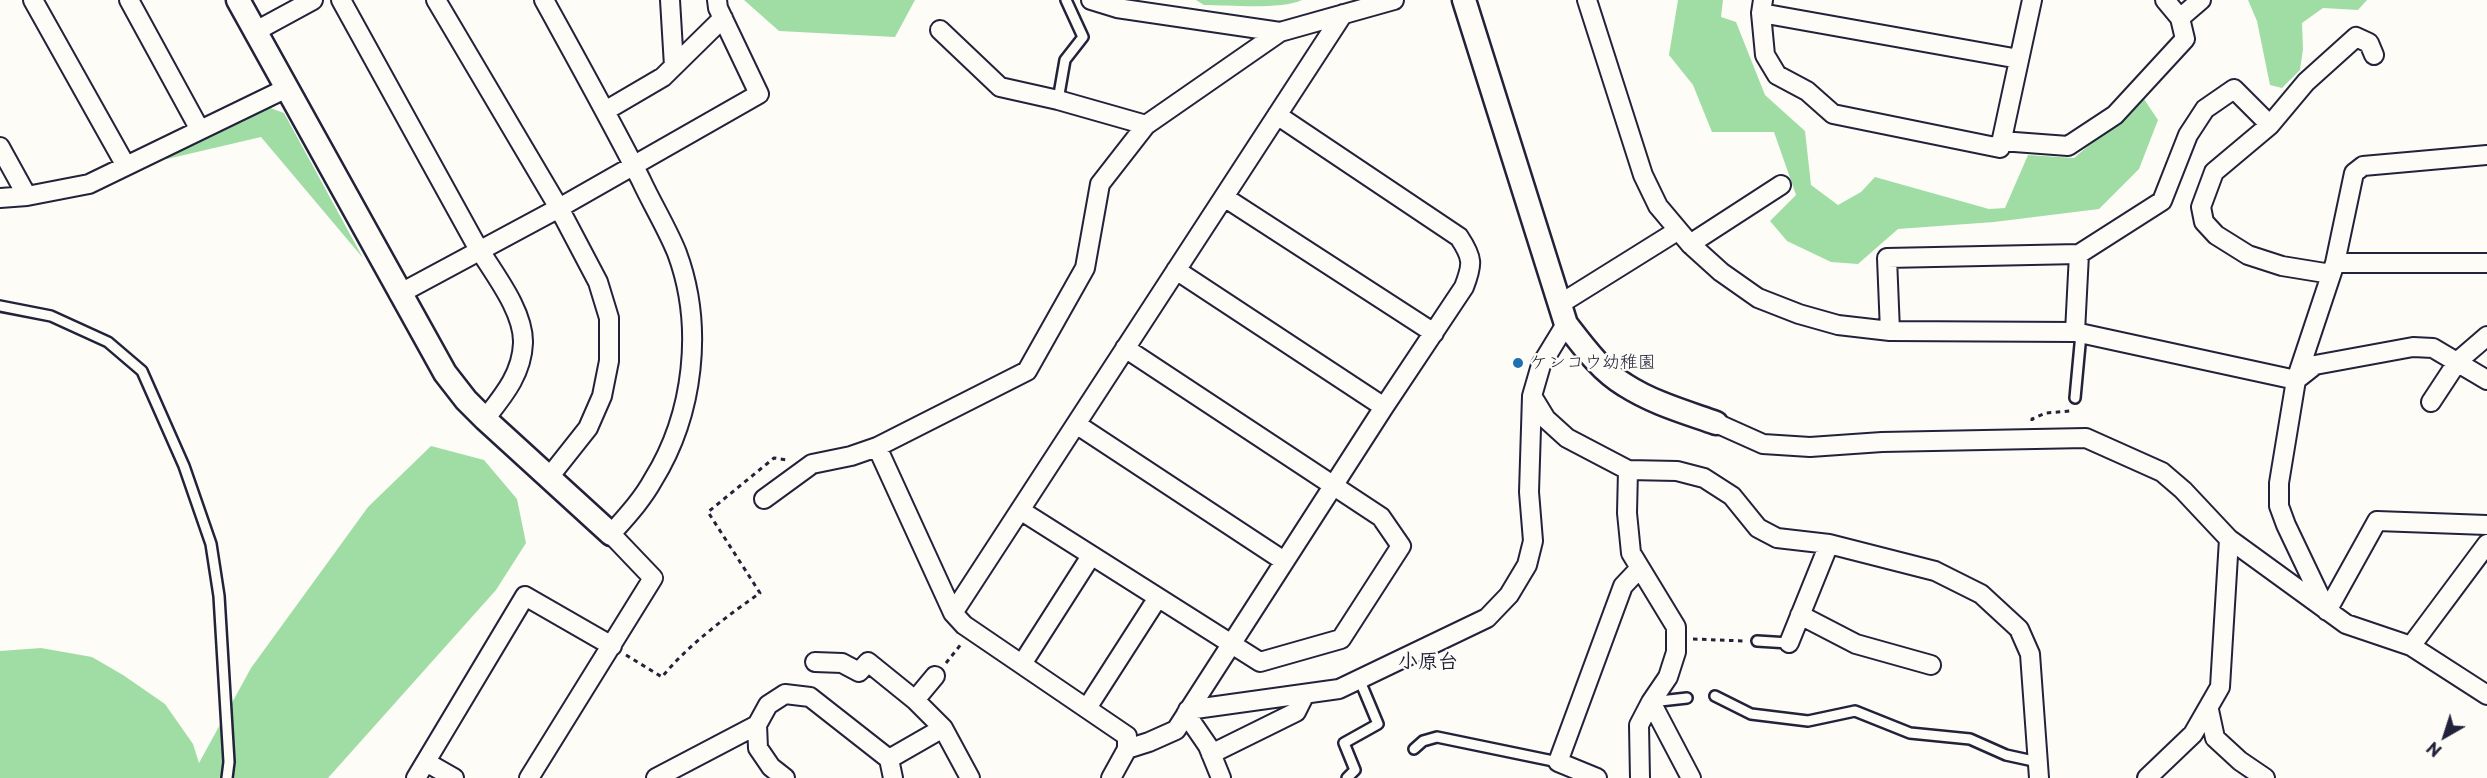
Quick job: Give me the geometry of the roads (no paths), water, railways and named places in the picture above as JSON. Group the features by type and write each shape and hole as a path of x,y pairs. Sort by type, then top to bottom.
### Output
{"street":[{"path":"33,0 126,166"},
{"path":"129,0 200,130"},
{"path":"238,0 399,294 446,374 466,400 485,419 550,476 653,578 619,651 529,778"},
{"path":"256,32 314,0"},
{"path":"341,0 479,250 518,315 523,342 520,364 510,387 485,419"},
{"path":"436,0 559,208 598,282 609,318 609,361 602,396 588,428 550,476"},
{"path":"544,0 605,111 677,253 688,294 692,343 688,389 680,423 669,452 647,489 611,534"},
{"path":"670,0 674,66"},
{"path":"399,294 559,208 759,94 718,8 717,0"},
{"path":"1091,0 1118,8 1280,32"},
{"path":"764,500 812,464 851,456 877,447 1028,371 1084,268 1100,183 1146,125 1280,32 1394,0"},
{"path":"1464,0 1563,314 1587,352 1623,385 1664,405 1716,423 1763,444 1810,447 2030,438 2086,438 2162,472 2183,490 2229,539 2346,624 2411,646 2487,695"},
{"path":"1587,0 1643,175 1658,206 1690,244 1721,272 1758,298 1799,314 1838,325 1890,331 2078,333 2296,380"},
{"path":"2019,59 1762,6 1764,55 1777,75 1807,91 1833,114 2000,148 2032,0"},
{"path":"2001,141 2068,146 2115,115 2185,39 2180,18 2165,0"},
{"path":"2180,18 2201,0"},
{"path":"953,612 1343,14"},
{"path":"605,111 663,77 723,18"},
{"path":"940,30 1000,87 1058,100 1146,125"},
{"path":"2374,55 2369,43 2355,38 2306,82 2270,125 2214,172 2201,207 2204,222 2216,235 2248,255 2282,266 2333,269 2487,263"},
{"path":"0,198 27,196 89,184 287,88"},
{"path":"1890,331 1887,258 2079,254 2162,201 2188,135 2205,109 2234,89 2270,125"},
{"path":"1127,749 1176,730 1464,287 1472,267 1469,252 1459,237 1277,115"},
{"path":"0,147 27,196"},
{"path":"2327,611 2279,506 2278,483 2296,380 2333,269 2354,173 2363,166 2487,155"},
{"path":"1690,244 1781,185"},
{"path":"1224,197 1434,333"},
{"path":"1187,712 1339,689 1360,681 1487,618 1509,595 1527,565 1533,541 1529,492 1532,396 1541,365 1563,314 1677,231"},
{"path":"2078,333 2079,254"},
{"path":"1176,270 1384,407"},
{"path":"2431,402 2458,362 2487,336"},
{"path":"2296,380 2315,365 2413,347 2433,348 2487,380"},
{"path":"1020,510 1157,599 1260,662 1341,639 1401,546 1381,518 1125,348"},
{"path":"1532,396 1546,419 1567,438 1628,470 1677,471 1704,478 1732,496 1758,528 1777,538 1829,544 1935,571 1981,594 2019,629 2030,654 2039,770"},
{"path":"1076,424 1284,561"},
{"path":"877,447 953,612 964,625 1127,736 1127,749 1111,778"},
{"path":"1628,470 1627,513 1631,553 1676,627 1676,652 1668,676 1639,725 1640,778"},
{"path":"2327,611 2377,521 2487,525"},
{"path":"2155,774 2193,734 2209,710 2220,687 2229,539"},
{"path":"1790,643 1829,544"},
{"path":"2411,646 2487,544"},
{"path":"1022,664 1091,556"},
{"path":"1597,778 1558,762 1623,586 1640,568"},
{"path":"416,778 525,596 619,651"},
{"path":"1088,708 1157,599"},
{"path":"1800,615 1856,644 1931,665"},
{"path":"815,662 842,663 859,672 868,662 915,700 943,728 970,778"},
{"path":"915,700 935,676"},
{"path":"785,778 771,767 758,748 757,725 768,705 786,694 810,697 889,759 893,778"},
{"path":"1211,754 1296,712 1305,694"},
{"path":"1651,702 1691,778"},
{"path":"2209,710 2215,738 2240,761 2265,778"},
{"path":"1187,712 1211,754 1221,778"},
{"path":"656,778 757,725"},
{"path":"889,759 943,728"},
{"path":"426,762 454,778"}],"lane":[{"path":"1058,100 1065,60 1083,37 1066,0"},
{"path":"0,306 51,316 108,342 142,371 184,466 211,544 219,596 229,762 227,778"},
{"path":"2075,398 2078,333"},
{"path":"1757,641 1790,643"},
{"path":"1347,778 1355,770 1344,743 1378,724 1360,681"},
{"path":"1715,696 1751,714 1808,721 1855,711 1910,733 1970,739 2039,770"},
{"path":"1651,702 1687,698"},
{"path":"1414,749 1423,741 1437,737 1558,762"}],"place":[{"name":"ケンコウ幼稚園","path":"1518,363"}],"district":[{"name":"小原台","path":"1428,662"}]}
